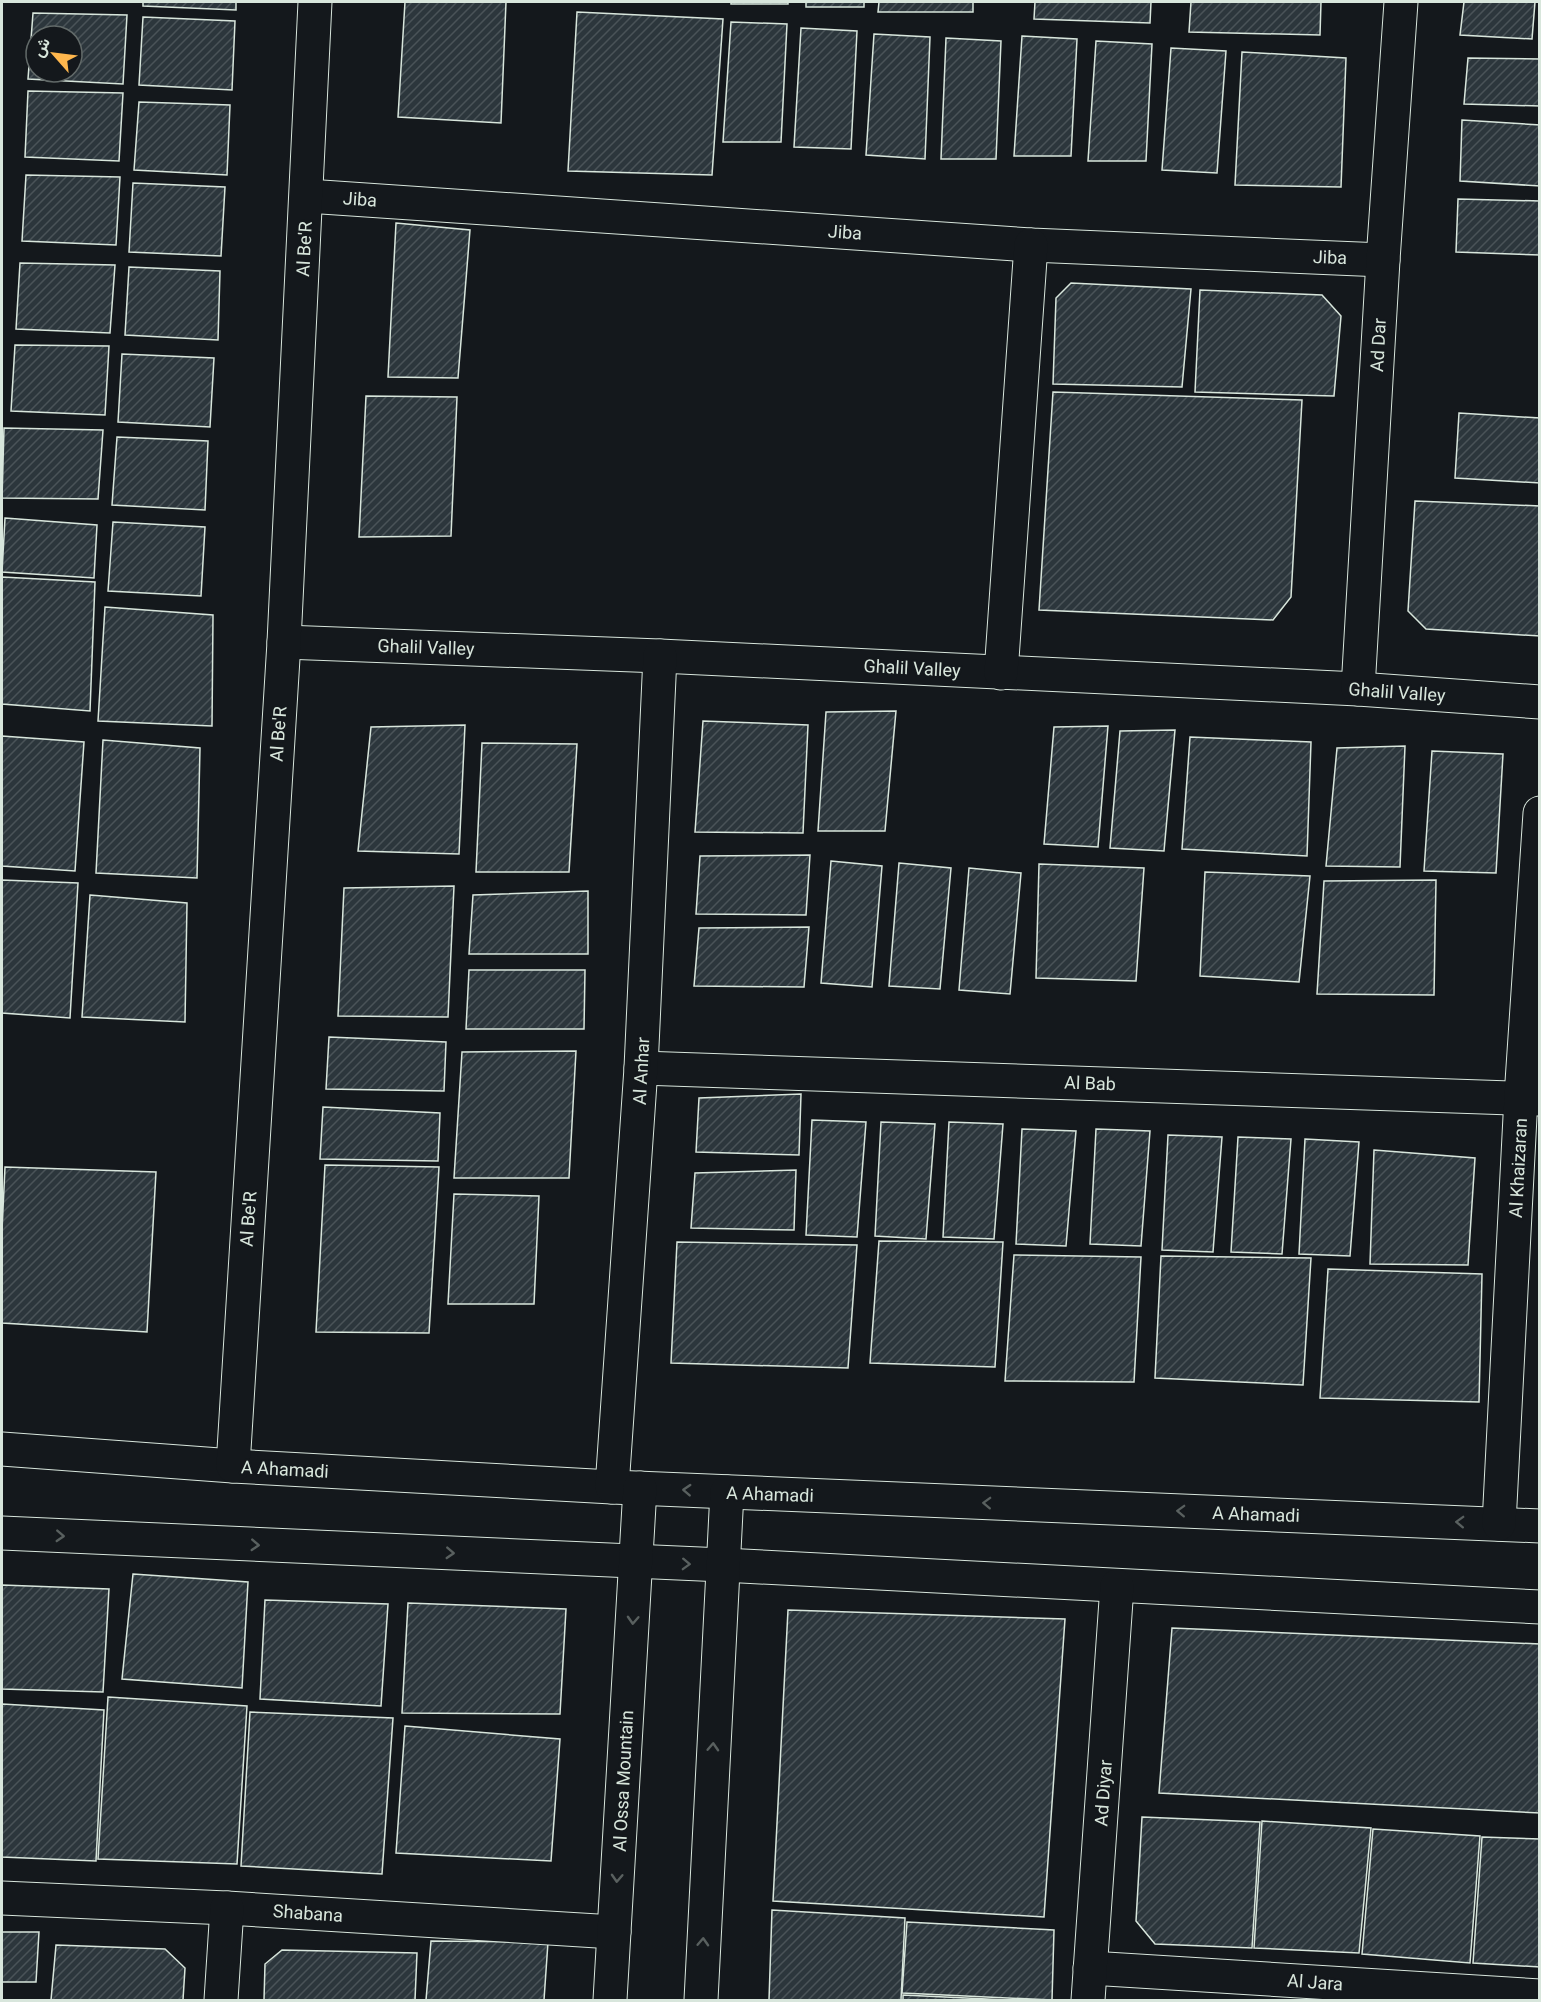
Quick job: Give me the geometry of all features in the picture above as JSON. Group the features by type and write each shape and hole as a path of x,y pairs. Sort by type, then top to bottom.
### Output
{"street":[{"name":"Al Be'R","path":"233,1466 284,642 315,2"},
{"name":"Ad Dar","path":"1358,689 1383,260 1401,2"},
{"name":"Jiba","path":"307,196 1030,245 1383,260"},
{"path":"1001,673 1030,245"},
{"name":"Ghalil Valley","path":"284,642 660,656 1358,689 1539,702"},
{"name":"Al Anhar","path":"636,1562 626,1487 641,1068 660,656"},
{"name":"Al Khaizaran","path":"1499,1524 1530,1098 1539,813"},
{"name":"Al Bab","path":"641,1068 1530,1098"},
{"name":"A Ahamadi","path":"7,1450 233,1466 626,1487 1539,1526"},
{"path":"700,2001 727,1492"},
{"path":"5,1533 723,1565 1539,1607"},
{"name":"Al Ossa Mountain","path":"610,2001 636,1562"},
{"name":"Ad Diyar","path":"1088,2001 1117,1586"},
{"name":"Shabana","path":"2,1898 227,1908 614,1932"},
{"path":"221,2001 227,1908"},
{"name":"Al Jara","path":"1090,1968 1539,1996"}],"building":[{"path":"143,2 236,2 236,10 143,6"},
{"path":"405,2 506,2 501,123 398,117"},
{"path":"731,2 788,2 788,4 731,4"},
{"path":"806,2 864,2 864,7 806,7"},
{"path":"879,2 973,2 973,12 878,12"},
{"path":"1035,2 1151,2 1150,23 1034,19"},
{"path":"1191,2 1321,2 1320,35 1189,32"},
{"path":"1464,2 1535,2 1532,39 1460,35"},
{"path":"577,12 723,19 712,175 568,171"},
{"path":"33,13 127,15 123,84 84,82 84,24 32,24"},
{"path":"143,17 235,21 232,90 139,85"},
{"path":"731,22 787,24 781,142 723,142"},
{"path":"801,28 857,31 851,149 794,147"},
{"path":"874,34 930,37 925,159 866,155"},
{"path":"1022,36 1077,39 1071,156 1014,156"},
{"path":"946,38 1001,41 996,159 941,159"},
{"path":"1096,41 1152,44 1146,161 1088,161"},
{"path":"1171,48 1226,51 1217,173 1162,170"},
{"path":"1242,52 1346,58 1341,187 1235,185"},
{"path":"1468,58 1540,59 1540,106 1464,104"},
{"path":"28,91 123,93 119,161 25,157"},
{"path":"139,102 230,105 227,175 134,170"},
{"path":"1462,120 1540,125 1540,186 1460,181"},
{"path":"26,175 120,177 116,245 22,241"},
{"path":"133,183 225,187 221,256 129,252"},
{"path":"1458,199 1540,201 1540,255 1456,252"},
{"path":"396,223 470,230 458,378 388,377"},
{"path":"20,263 115,265 110,333 16,329"},
{"path":"129,267 220,271 218,340 125,335"},
{"path":"1071,283 1191,289 1182,387 1053,384 1056,298"},
{"path":"1200,290 1322,295 1341,316 1334,396 1195,392"},
{"path":"15,345 109,346 105,415 11,411"},
{"path":"122,354 214,358 210,427 118,422"},
{"path":"1053,392 1302,400 1291,597 1273,620 1039,610"},
{"path":"366,396 457,397 451,536 359,537"},
{"path":"1459,413 1540,418 1540,483 1455,478"},
{"path":"4,428 103,430 98,499 2,498"},
{"path":"117,437 208,441 205,510 112,505"},
{"path":"1415,501 1540,506 1540,636 1426,629 1408,611"},
{"path":"5,518 97,525 94,578 2,572"},
{"path":"113,522 205,527 201,596 108,591"},
{"path":"2,577 95,582 90,711 2,704"},
{"path":"105,607 213,615 212,726 98,721"},
{"path":"896,711 885,831 818,831 826,712"},
{"path":"703,721 808,725 803,833 695,832"},
{"path":"465,725 459,854 358,851 371,727"},
{"path":"1108,726 1098,847 1044,844 1054,727"},
{"path":"1175,730 1164,851 1110,848 1120,731"},
{"path":"2,736 84,742 75,871 2,866"},
{"path":"1190,737 1311,742 1307,856 1182,849"},
{"path":"103,740 200,748 197,878 96,873"},
{"path":"482,743 577,744 569,872 476,872"},
{"path":"1405,746 1400,867 1326,866 1337,748"},
{"path":"1432,751 1503,754 1496,873 1424,871"},
{"path":"810,855 806,915 696,914 700,856"},
{"path":"831,861 882,866 872,987 821,983"},
{"path":"899,863 951,868 940,989 889,986"},
{"path":"1039,864 1144,868 1136,981 1036,978"},
{"path":"969,868 1021,873 1010,994 959,990"},
{"path":"1205,872 1310,876 1299,982 1200,976"},
{"path":"2,880 78,883 70,1018 2,1013"},
{"path":"1436,880 1434,995 1317,994 1324,881"},
{"path":"454,886 448,1017 338,1016 344,888"},
{"path":"588,891 588,954 469,954 473,895"},
{"path":"90,895 187,903 185,1022 82,1017"},
{"path":"809,927 804,987 694,986 699,928"},
{"path":"469,970 585,970 584,1029 466,1029"},
{"path":"329,1037 446,1042 444,1091 326,1089"},
{"path":"576,1051 569,1178 454,1178 462,1052"},
{"path":"801,1094 799,1155 696,1152 699,1098"},
{"path":"323,1107 440,1113 438,1161 320,1159"},
{"path":"812,1120 866,1122 857,1237 806,1235"},
{"path":"881,1122 935,1124 926,1239 875,1236"},
{"path":"949,1122 1003,1124 994,1239 943,1237"},
{"path":"1022,1129 1076,1131 1066,1246 1016,1244"},
{"path":"1096,1129 1150,1131 1141,1246 1090,1244"},
{"path":"1168,1135 1222,1137 1213,1252 1162,1250"},
{"path":"1238,1137 1291,1139 1282,1254 1231,1252"},
{"path":"1305,1139 1359,1142 1350,1256 1299,1254"},
{"path":"1374,1150 1475,1158 1468,1265 1370,1264"},
{"path":"325,1165 439,1167 429,1333 316,1332"},
{"path":"5,1167 156,1172 147,1332 2,1323"},
{"path":"796,1170 794,1230 691,1228 695,1173"},
{"path":"454,1194 539,1196 534,1304 448,1304"},
{"path":"879,1241 1003,1242 995,1367 870,1363"},
{"path":"677,1242 857,1245 848,1368 671,1363"},
{"path":"1014,1255 1141,1257 1134,1382 1005,1381"},
{"path":"1161,1256 1311,1258 1303,1385 1155,1378"},
{"path":"1328,1269 1482,1274 1479,1402 1320,1398"},
{"path":"133,1574 248,1582 242,1688 122,1679"},
{"path":"2,1585 109,1589 103,1692 2,1689"},
{"path":"265,1600 388,1604 381,1706 260,1699"},
{"path":"408,1603 566,1609 560,1714 402,1713"},
{"path":"788,1610 1065,1619 1044,1917 773,1901"},
{"path":"1172,1628 1540,1644 1540,1813 1159,1793"},
{"path":"108,1697 247,1706 237,1864 98,1859"},
{"path":"2,1704 104,1710 96,1861 2,1857"},
{"path":"250,1712 393,1718 382,1874 241,1866"},
{"path":"405,1726 560,1739 551,1861 396,1853"},
{"path":"1142,1817 1260,1822 1252,1948 1155,1944 1136,1921"},
{"path":"1262,1821 1371,1828 1359,1953 1254,1948"},
{"path":"1373,1829 1480,1836 1470,1963 1362,1954"},
{"path":"1482,1837 1540,1839 1540,1967 1473,1963"},
{"path":"772,1910 905,1918 901,2000 769,2000"},
{"path":"907,1922 1054,1930 1052,2000 902,1993"},
{"path":"2,1932 39,1932 36,1982 2,1982"},
{"path":"431,1941 548,1942 544,2000 426,2000"},
{"path":"56,1945 165,1949 185,1968 183,2000 51,2000"},
{"path":"282,1950 417,1953 415,2000 264,2000 265,1964"},
{"path":"903,1995 1008,2000 903,2000"}]}
